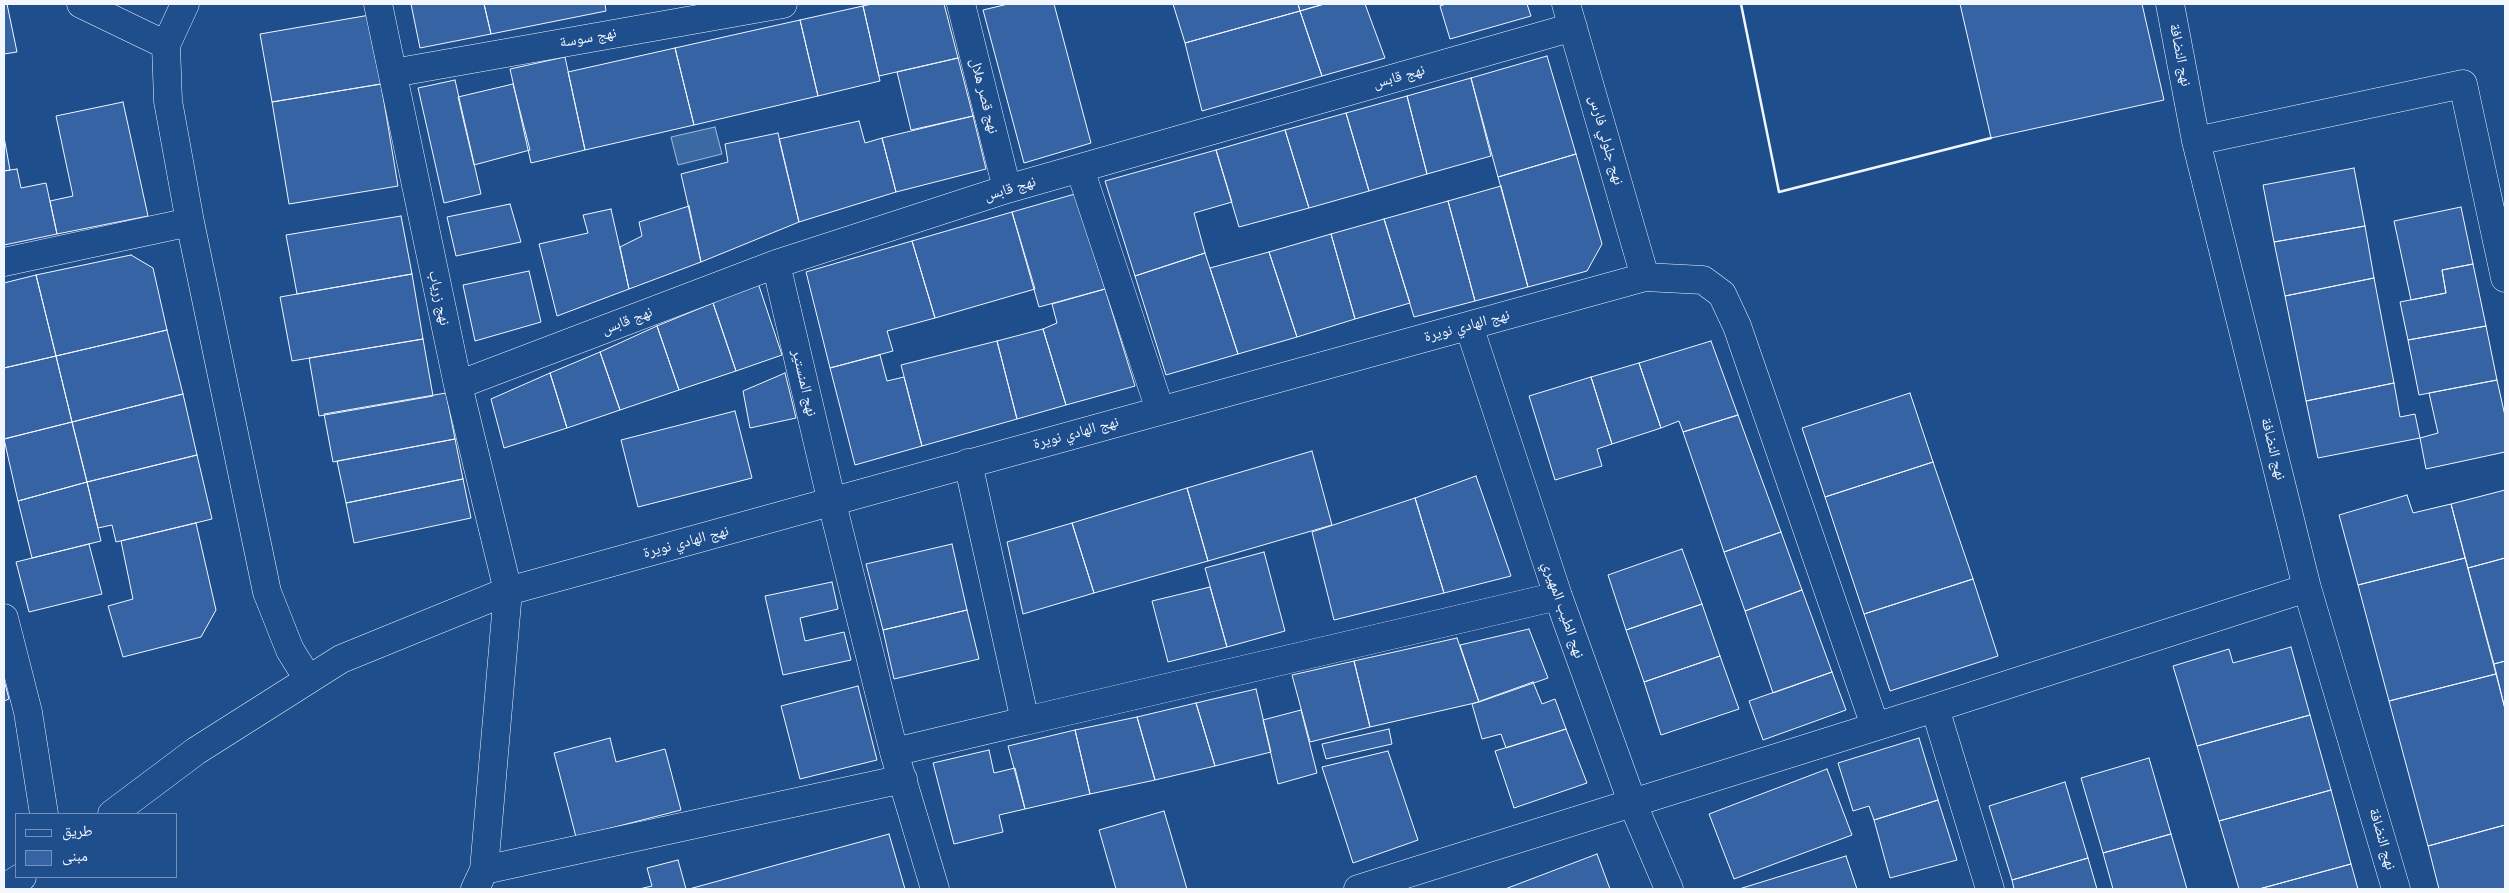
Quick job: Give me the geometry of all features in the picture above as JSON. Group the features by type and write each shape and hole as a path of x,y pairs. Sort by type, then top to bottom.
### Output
{"street":[{"path":"81,4 166,45"},
{"path":"185,4 166,45 168,101 190,222 267,592 290,650 308,679"},
{"name":"نهج زرياب","path":"378,4 458,385 508,591 480,880"},
{"name":"نهج سوسة","path":"393,73 782,4"},
{"name":"نهج قصر هلال","path":"962,4 1007,189"},
{"name":"نهج النضافة","path":"2170,4 2196,142 2307,588 2396,889"},
{"name":"نهج قابس","path":"458,385 776,264 1007,189 1080,169 1570,16"},
{"name":"نهج جلولي فارس","path":"1570,16 1645,277"},
{"path":"2196,142 2462,84 2505,278"},
{"path":"1080,169 1160,410"},
{"path":"4,262 190,222"},
{"name":"نهج المنستير","path":"776,264 832,502 894,752 935,889"},
{"name":"نهج الهادي نويرة","path":"113,813 196,751 341,659 508,591 1645,277 1703,280 1722,294 1737,326 1875,726"},
{"name":"نهج الطيب المهيري","path":"1469,326 1558,596 1632,802 1668,889"},
{"path":"968,463 1024,721"},
{"path":"1358,889 1935,708 2307,588"},
{"path":"894,752 1558,596"},
{"path":"4,618 28,712 44,813"},
{"path":"1935,708 1990,889"},
{"path":"480,880 903,779"},
{"path":"4,888 20,878"}],"water":[{"path":"715,127 722,154 678,165 671,137"}],"building":[{"path":"4,4 7,4 17,52 4,54"},
{"path":"411,4 484,4 491,34 420,48"},
{"path":"484,4 605,4 606,11 491,34"},
{"path":"872,4 944,4 958,58 879,76 863,6"},
{"path":"1008,4 1054,4 1091,143 1024,163 983,10"},
{"path":"1173,4 1298,4 1300,11 1185,43"},
{"path":"1298,4 1324,4 1300,11"},
{"path":"1324,4 1365,4 1385,58 1322,76 1300,11"},
{"path":"1446,4 1527,4 1531,16 1450,39 1440,6"},
{"path":"1960,4 2142,4 2164,100 1991,138"},
{"path":"863,6 880,81 818,96 800,20"},
{"path":"1300,11 1322,76 1202,111 1185,43"},
{"path":"370,15 381,84 272,102 260,34"},
{"path":"800,20 818,96 694,125 675,48"},
{"path":"675,48 694,125 585,150 568,72"},
{"path":"1547,56 1576,154 1498,177 1471,78"},
{"path":"565,57 585,150 531,163 510,69"},
{"path":"958,58 973,116 911,130 897,72"},
{"path":"1471,78 1491,156 1427,174 1407,96"},
{"path":"455,80 481,194 444,203 418,88"},
{"path":"381,84 398,186 289,204 272,102"},
{"path":"513,84 530,150 474,165 458,97"},
{"path":"1407,96 1427,174 1369,191 1346,113"},
{"path":"123,102 148,216 57,234 50,201 73,196 56,116"},
{"path":"1346,113 1369,191 1309,208 1285,130"},
{"path":"973,116 986,169 896,192 882,138"},
{"path":"859,121 865,143 882,138 896,192 799,222 779,139"},
{"path":"1285,130 1309,208 1239,227 1216,150"},
{"path":"778,133 799,222 701,262 681,174 728,162 725,144"},
{"path":"4,137 10,170 4,171"},
{"path":"1216,150 1232,202 1194,213 1205,253 1135,276 1105,181"},
{"path":"1576,154 1602,244 1587,271 1528,287 1498,177"},
{"path":"2354,168 2365,226 2274,242 2263,185"},
{"path":"17,169 21,188 46,183 57,234 4,245 4,171"},
{"path":"1501,186 1528,287 1475,301 1448,201"},
{"path":"1075,194 1105,289 1039,307 1012,212"},
{"path":"1448,201 1475,301 1414,317 1384,219"},
{"path":"510,204 521,242 456,256 447,217"},
{"path":"689,206 701,262 629,289 620,247 642,236 639,222"},
{"path":"2461,207 2473,264 2442,270 2446,293 2411,300 2394,221"},
{"path":"611,209 629,289 557,316 539,244 588,233 583,215"},
{"path":"1012,212 1035,289 935,318 912,241"},
{"path":"401,216 412,274 297,294 286,235"},
{"path":"1384,219 1410,303 1355,319 1331,234"},
{"path":"2365,226 2374,278 2285,296 2274,242"},
{"path":"1331,234 1355,319 1297,337 1269,252"},
{"path":"912,241 935,318 887,331 893,351 830,368 806,272"},
{"path":"1269,252 1297,337 1238,354 1210,268"},
{"path":"1205,253 1238,354 1166,375 1135,276"},
{"path":"131,255 153,268 167,330 56,356 36,275"},
{"path":"2473,264 2486,326 2408,340 2400,302 2446,293 2442,270"},
{"path":"529,271 541,322 475,341 463,285"},
{"path":"412,274 423,339 292,361 280,297"},
{"path":"36,275 56,356 4,368 4,283"},
{"path":"2374,278 2394,383 2306,401 2285,296"},
{"path":"758,283 782,355 736,371 713,303"},
{"path":"1105,289 1135,386 1066,405 1043,329 1057,323 1052,304"},
{"path":"713,303 736,371 679,390 657,326"},
{"path":"657,326 679,390 620,410 600,352"},
{"path":"2486,326 2497,380 2419,395 2408,340"},
{"path":"1043,329 1066,405 1017,419 997,341"},
{"path":"167,330 183,394 72,422 56,356"},
{"path":"423,339 433,396 319,416 309,358"},
{"path":"997,341 1017,419 922,446 901,365"},
{"path":"1711,341 1738,415 1683,432 1679,421 1661,428 1639,363"},
{"path":"600,352 620,410 567,428 550,373"},
{"path":"880,355 887,381 904,377 922,446 855,465 830,368"},
{"path":"56,356 72,422 4,439 4,368"},
{"path":"1639,363 1661,428 1612,444 1591,377"},
{"path":"550,373 567,428 504,448 491,399"},
{"path":"785,373 796,418 750,428 743,391"},
{"path":"1591,377 1612,444 1597,449 1602,466 1555,480 1529,396"},
{"path":"2497,380 2505,416 2505,452 2426,469 2420,438 2438,433 2429,393"},
{"path":"2394,383 2400,417 2415,414 2420,438 2318,458 2306,401"},
{"path":"446,393 455,439 333,462 324,414"},
{"path":"1910,393 1933,462 1825,497 1802,428"},
{"path":"183,394 197,455 87,482 72,422"},
{"path":"735,411 752,478 638,507 621,440"},
{"path":"1738,415 1781,532 1724,552 1683,432"},
{"path":"72,422 87,482 18,501 4,439"},
{"path":"455,439 463,479 346,503 337,461"},
{"path":"1312,451 1332,525 1208,561 1187,488"},
{"path":"197,455 212,519 116,542 112,525 98,528 87,482"},
{"path":"1933,462 1973,579 1864,614 1825,497"},
{"path":"1476,476 1511,576 1444,593 1415,498"},
{"path":"463,479 471,518 354,543 346,503"},
{"path":"87,482 101,541 32,558 18,501"},
{"path":"1187,488 1208,561 1094,593 1072,523"},
{"path":"2505,490 2505,558 2468,568 2451,504"},
{"path":"2407,495 2413,513 2451,504 2465,558 2358,585 2339,515"},
{"path":"1415,498 1444,593 1334,620 1312,532"},
{"path":"196,523 216,610 201,637 123,657 108,606 133,599 121,541"},
{"path":"1072,523 1094,593 1023,614 1007,542"},
{"path":"1781,532 1802,590 1745,611 1724,552"},
{"path":"89,544 102,594 29,612 16,562"},
{"path":"952,544 967,610 883,630 866,564"},
{"path":"1682,549 1702,604 1626,630 1608,575"},
{"path":"1264,552 1285,631 1227,647 1205,568"},
{"path":"2465,558 2496,674 2389,701 2358,585"},
{"path":"2505,558 2505,661 2494,664 2468,568"},
{"path":"1973,579 1998,656 1890,691 1864,614"},
{"path":"832,582 838,609 800,618 805,641 844,632 851,660 783,675 765,596"},
{"path":"1210,587 1227,647 1168,662 1152,601"},
{"path":"1802,590 1832,672 1773,693 1745,611"},
{"path":"1702,604 1720,656 1644,682 1626,630"},
{"path":"967,610 979,659 894,679 883,630"},
{"path":"1529,629 1548,678 1479,702 1460,645"},
{"path":"1457,638 1479,702 1370,727 1354,661"},
{"path":"2291,647 2310,715 2197,746 2173,666 2229,649 2233,663"},
{"path":"1720,656 1739,709 1661,735 1644,682"},
{"path":"1354,661 1370,727 1310,742 1292,675"},
{"path":"2505,661 2505,709 2494,664"},
{"path":"1832,672 1846,710 1763,740 1749,701"},
{"path":"2496,674 2505,709 2505,825 2428,846 2389,701"},
{"path":"4,680 9,699 4,701"},
{"path":"1533,682 1542,704 1555,699 1566,729 1506,748 1501,734 1482,739 1472,704"},
{"path":"858,686 877,760 800,779 781,706"},
{"path":"1256,689 1271,752 1215,766 1196,703"},
{"path":"1196,703 1215,766 1155,780 1137,717"},
{"path":"1301,710 1317,773 1278,784 1263,720"},
{"path":"2310,715 2331,790 2219,821 2197,746"},
{"path":"1137,717 1155,780 1090,794 1075,730"},
{"path":"1389,729 1392,744 1326,759 1322,744"},
{"path":"1566,729 1587,783 1514,808 1495,751"},
{"path":"1075,730 1090,794 1025,809 1008,746"},
{"path":"610,738 616,762 665,749 681,810 576,837 554,753"},
{"path":"1919,738 1938,800 1874,820 1869,806 1853,811 1838,763"},
{"path":"989,750 994,773 1015,768 1025,809 999,815 1003,832 954,844 933,763"},
{"path":"1388,751 1418,840 1353,863 1322,767"},
{"path":"2149,758 2171,834 2103,853 2081,778"},
{"path":"1827,769 1852,835 1734,879 1709,814"},
{"path":"2065,782 2088,858 2012,880 1989,806"},
{"path":"2331,790 2351,864 2259,889 2239,889 2219,821"},
{"path":"1938,800 1957,860 1890,878 1874,820"},
{"path":"1164,811 1187,889 1116,889 1099,830"},
{"path":"2505,825 2505,889 2439,889 2428,846"},
{"path":"889,834 905,889 689,889"},
{"path":"2171,834 2187,889 2113,889 2103,853"},
{"path":"1597,854 1610,889 1505,889"},
{"path":"1846,856 1857,889 1739,889"},
{"path":"2088,858 2097,889 2014,889 2012,880"},
{"path":"678,860 686,889 639,889 652,886 647,868"},
{"path":"2351,864 2358,889 2259,889"}],"wall":[{"path":"1741,4 1779,192 1991,138"}]}
